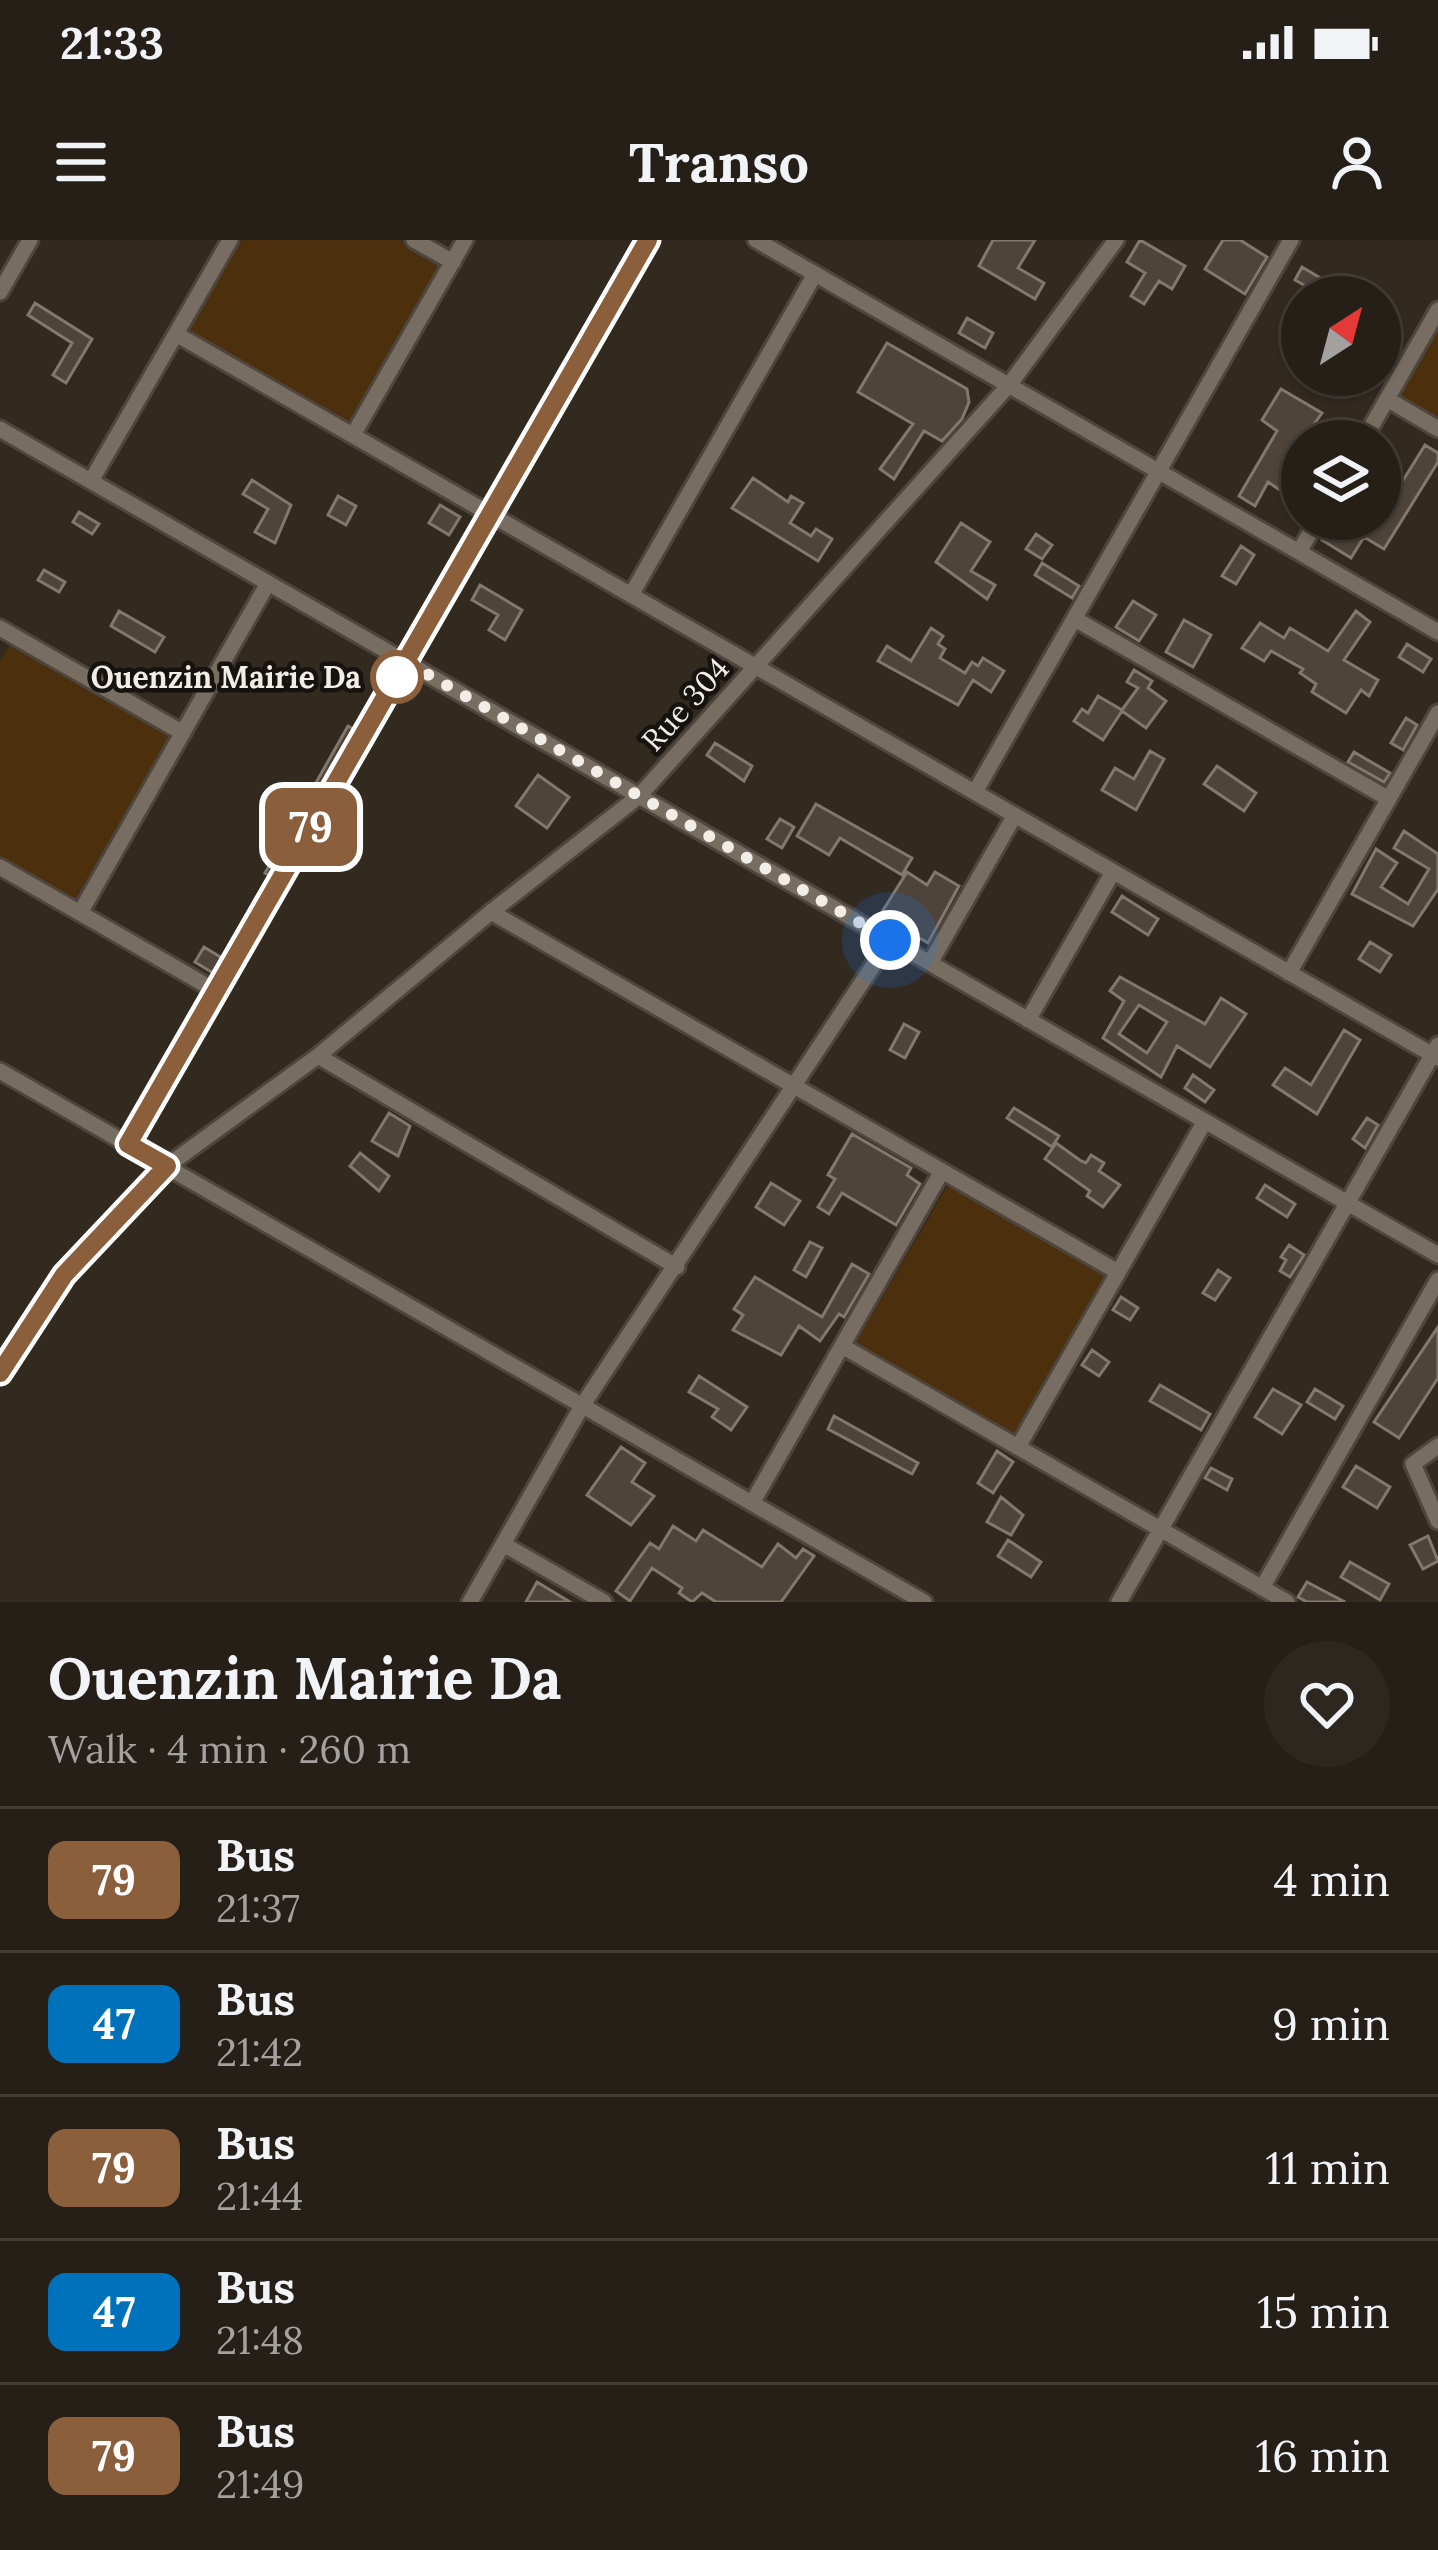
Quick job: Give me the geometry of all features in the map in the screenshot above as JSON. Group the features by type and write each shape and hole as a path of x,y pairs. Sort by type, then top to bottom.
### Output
{"street":[{"path":"92,481 230,240"},
{"path":"414,240 452,262"},
{"path":"353,435 465,240"},
{"path":"128,1144 648,240"},
{"path":"756,240 1438,632"},
{"path":"975,793 1292,240"},
{"name":"Rue 304","path":"0,1373 64,1275 167,1166 318,1056 639,796 1009,385 1108,242"},
{"path":"0,292 22,243"},
{"path":"632,595 815,274"},
{"path":"1375,420 1438,310"},
{"path":"176,334 1436,1053 1119,1602"},
{"path":"1387,400 1438,429"},
{"path":"0,429 1438,1255"},
{"path":"1299,552 1306,540"},
{"path":"80,913 268,583"},
{"path":"1075,619 1389,799"},
{"path":"2,632 183,733"},
{"path":"1289,973 1438,713"},
{"path":"930,963 1015,815"},
{"path":"0,867 216,992"},
{"path":"1028,1019 1113,872"},
{"path":"491,912 1118,1272"},
{"path":"470,1602 582,1406 890,940"},
{"path":"318,1056 677,1267"},
{"path":"0,1071 925,1602"},
{"path":"1018,1448 1205,1121"},
{"path":"752,1503 942,1171"},
{"path":"1262,1588 1438,1280"},
{"path":"842,1346 1287,1602"},
{"path":"1438,1446 1413,1464 1438,1521"},
{"path":"503,1544 604,1602"}],"shaded area":[{"path":"242,240 401,240 442,265 347,429 187,335"},
{"path":"1438,328 1438,421 1398,397"},
{"path":"10,644 170,737 75,901 0,857 0,662"},
{"path":"951,1180 1110,1274 1015,1438 855,1344"}],"building":[{"path":"993,240 1035,240 1018,268 1044,283 1035,299 979,266"},
{"path":"1140,240 1185,266 1172,289 1159,281 1144,304 1131,296 1145,273 1127,262"},
{"path":"1223,240 1240,240 1267,257 1245,294 1205,269"},
{"path":"35,303 92,339 66,383 53,375 72,343 28,315"},
{"path":"967,318 993,333 985,348 959,333"},
{"path":"887,343 967,389 969,402 962,419 942,441 924,431 894,479 880,469 913,424 858,392"},
{"path":"1281,389 1281,396 1293,396 1322,413 1317,420 1281,420 1281,488 1268,482 1255,506 1239,496 1277,431 1262,420"},
{"path":"1425,445 1438,453 1438,462 1401,522 1401,484"},
{"path":"753,478 788,502 791,496 803,503 790,523 811,536 816,529 832,539 818,561 732,508"},
{"path":"252,480 291,505 275,543 255,532 268,509 243,494"},
{"path":"338,496 356,506 346,525 328,515"},
{"path":"440,505 460,517 449,535 429,523"},
{"path":"79,512 99,524 92,534 73,522"},
{"path":"961,523 990,542 971,571 995,585 987,599 936,562"},
{"path":"1036,534 1052,545 1042,559 1026,549"},
{"path":"1322,540 1362,540 1351,558"},
{"path":"1369,540 1390,540 1384,549"},
{"path":"1241,546 1254,555 1236,584 1222,576"},
{"path":"1042,563 1079,586 1072,598 1035,575"},
{"path":"44,570 65,582 59,592 38,580"},
{"path":"480,585 522,610 505,640 489,630 498,615 472,600"},
{"path":"1133,601 1156,615 1139,641 1116,627"},
{"path":"119,611 164,637 155,652 111,626"},
{"path":"1356,611 1370,622 1344,660 1378,680 1369,696 1361,690 1346,713 1312,692 1316,684 1300,673 1303,669 1271,651 1264,661 1242,648 1260,623 1284,638 1290,628 1328,651"},
{"path":"1184,620 1211,635 1193,667 1166,652"},
{"path":"931,628 943,636 938,644 945,649 940,658 965,673 972,662 978,666 983,658 1004,671 991,692 973,680 958,705 878,661 887,646 911,661"},
{"path":"1407,644 1431,659 1423,672 1399,657"},
{"path":"1134,670 1152,681 1148,688 1166,701 1146,728 1122,711 1103,740 1074,721 1082,709 1088,713 1098,696 1122,710 1138,688 1127,682"},
{"path":"1406,718 1417,725 1403,750 1391,743"},
{"path":"348,726 353,729 269,875 265,873"},
{"path":"715,743 752,766 744,781 707,755"},
{"path":"1150,751 1164,759 1136,810 1102,790 1115,768 1134,779"},
{"path":"1354,752 1390,773 1384,782 1348,762"},
{"path":"1217,766 1256,793 1244,811 1204,784"},
{"path":"538,775 569,797 547,828 516,806"},
{"path":"816,804 912,858 902,875 840,838 829,855 797,836"},
{"path":"780,819 794,827 782,848 767,839"},
{"path":"1404,831 1438,854 1438,889 1413,926 1352,894 1376,849 1397,863 1381,887 1408,904 1429,869 1394,848"},
{"path":"907,872 927,885 935,872 959,886 928,943 880,915"},
{"path":"1122,896 1158,919 1148,935 1112,912"},
{"path":"1370,942 1391,955 1380,972 1359,959"},
{"path":"204,947 222,958 213,973 195,962"},
{"path":"1120,977 1205,1024 1221,998 1246,1014 1210,1067 1177,1046 1161,1077 1103,1038 1124,1001 1110,991","holes":["1139,1005 1167,1022 1147,1053 1119,1034"]},
{"path":"904,1024 919,1032 905,1058 890,1050"},
{"path":"1344,1030 1360,1040 1317,1114 1273,1085 1285,1068 1311,1085"},
{"path":"1193,1075 1214,1090 1205,1102 1185,1088"},
{"path":"1014,1108 1059,1136 1052,1147 1007,1118"},
{"path":"389,1113 410,1126 398,1156 372,1141"},
{"path":"1367,1118 1378,1125 1365,1148 1353,1139"},
{"path":"852,1134 911,1168 907,1175 920,1184 896,1225 842,1193 829,1214 818,1207 835,1179 828,1175"},
{"path":"1056,1143 1081,1161 1086,1163 1091,1155 1104,1163 1099,1171 1120,1185 1103,1207 1087,1196 1090,1191 1045,1159"},
{"path":"360,1153 389,1176 379,1191 350,1166"},
{"path":"771,1183 800,1201 784,1225 756,1207"},
{"path":"1265,1185 1295,1204 1287,1217 1257,1198"},
{"path":"810,1242 822,1248 806,1277 794,1270"},
{"path":"1289,1245 1304,1255 1290,1277 1280,1271 1286,1260 1281,1257"},
{"path":"852,1264 869,1274 844,1317 839,1314 820,1341 799,1326 781,1355 733,1330 743,1315 734,1309 755,1277 822,1317"},
{"path":"1218,1270 1230,1278 1215,1300 1203,1293"},
{"path":"1121,1297 1138,1308 1130,1320 1113,1310"},
{"path":"1438,1327 1438,1378 1399,1438 1374,1422"},
{"path":"1092,1350 1109,1362 1099,1376 1082,1365"},
{"path":"699,1376 747,1407 731,1430 712,1417 718,1409 689,1392"},
{"path":"1160,1385 1210,1414 1201,1430 1150,1401"},
{"path":"1273,1389 1301,1405 1282,1434 1255,1417"},
{"path":"1315,1389 1343,1406 1335,1419 1307,1402"},
{"path":"834,1416 918,1463 912,1474 828,1429"},
{"path":"621,1447 645,1463 632,1482 654,1496 631,1525 587,1495"},
{"path":"997,1451 1013,1462 993,1493 978,1483"},
{"path":"1356,1466 1390,1487 1377,1508 1343,1487"},
{"path":"1211,1468 1232,1479 1227,1490 1205,1478"},
{"path":"1001,1497 1023,1515 1011,1535 987,1522"},
{"path":"673,1526 696,1541 703,1530 762,1567 778,1544 796,1558 803,1549 814,1556 781,1602 716,1602 702,1593 692,1602 679,1593 682,1588 652,1568 630,1601 616,1591 650,1543 659,1549"},
{"path":"1428,1536 1438,1561 1423,1569 1410,1545"},
{"path":"1008,1540 1041,1562 1031,1577 998,1556"},
{"path":"1350,1562 1389,1584 1380,1600 1341,1577"},
{"path":"537,1582 570,1602 526,1602"},
{"path":"1307,1582 1345,1602 1307,1602 1298,1597"}],"bus line":[{"name":"79","path":"0,1373 64,1275 167,1166 128,1144 648,240"}],"place":[{"name":"Ouenzin Mairie Da","path":"397,677"}],"route":[{"path":"397,677 406,662 890,940"}]}
